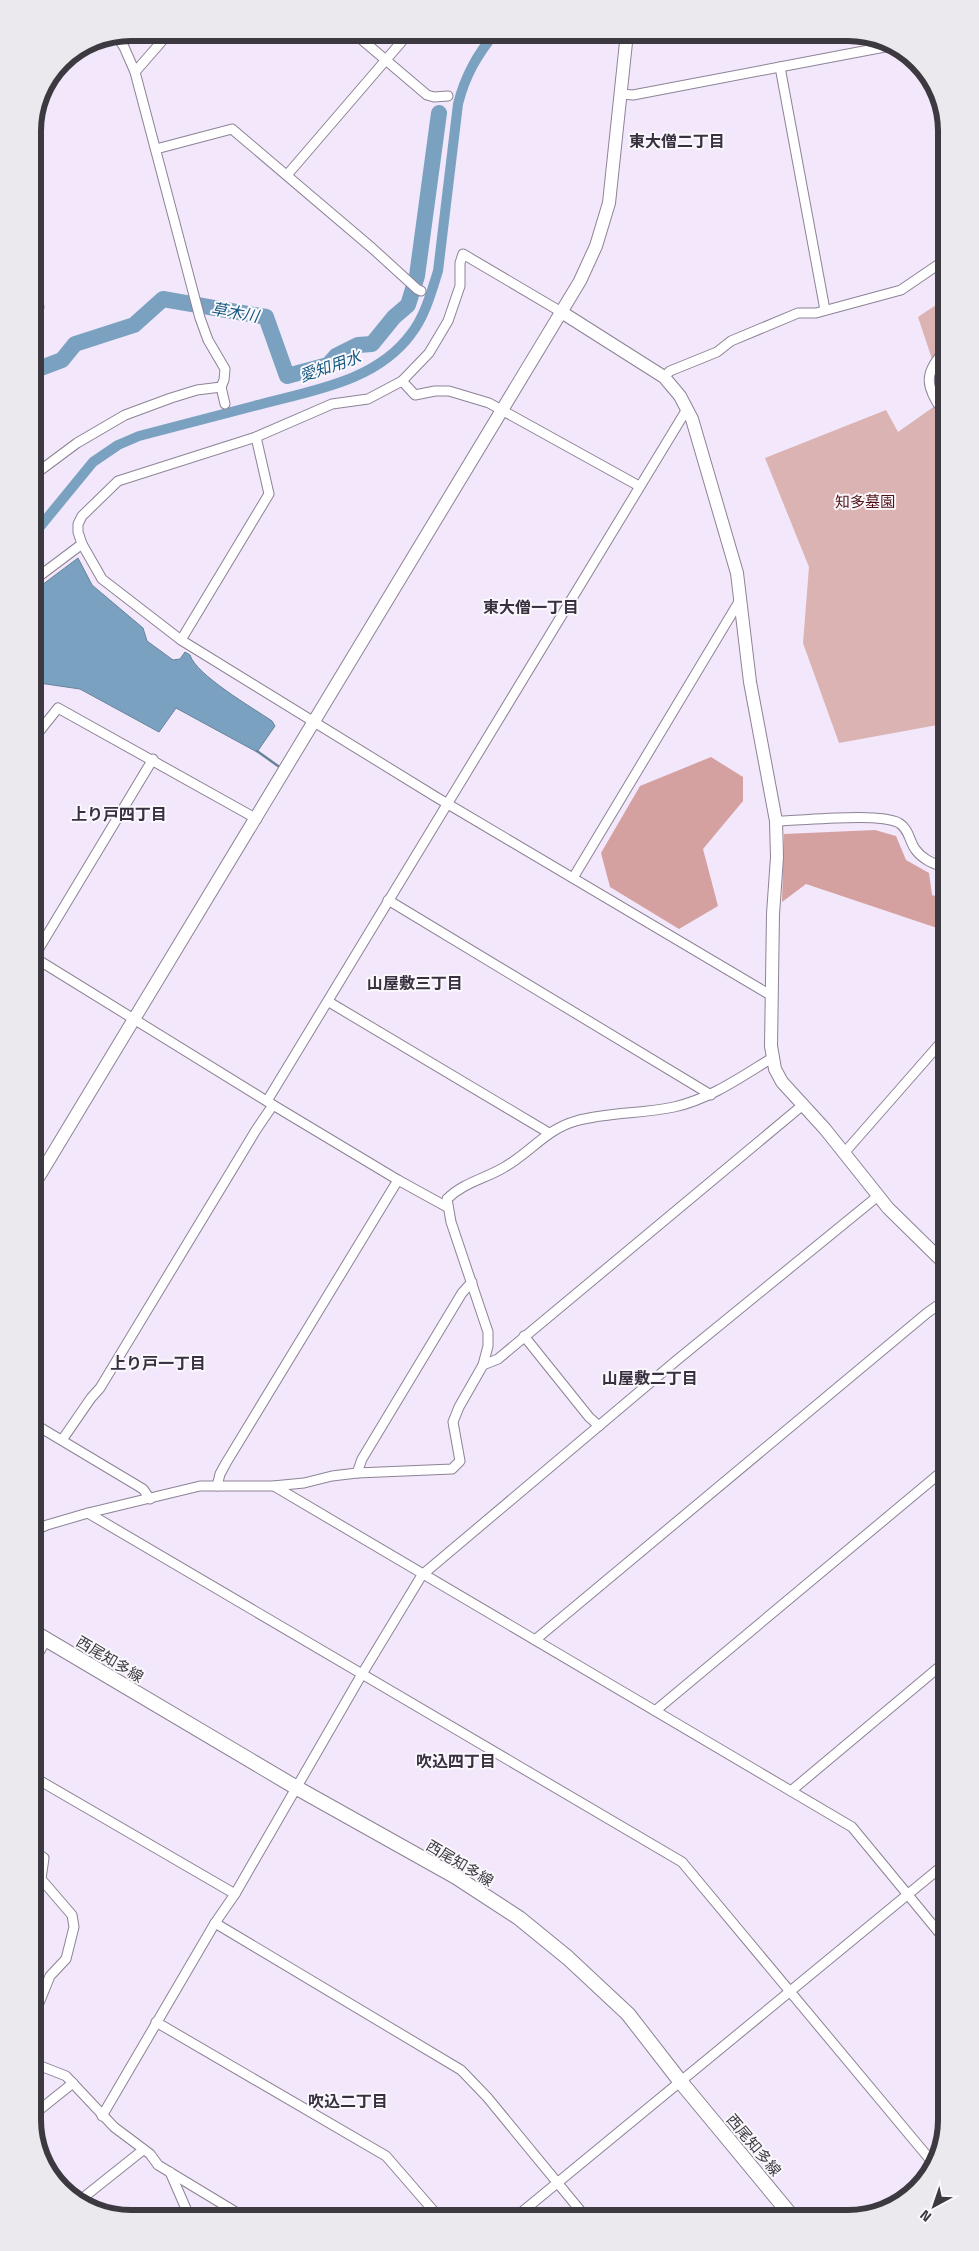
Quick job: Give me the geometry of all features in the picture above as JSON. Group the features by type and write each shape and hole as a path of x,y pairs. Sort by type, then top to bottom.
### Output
{"main road":[{"name":"西尾知多線","path":"41,1637 297,1788 456,1877 519,1918 568,1958 628,2014 680,2081 787,2210"}],"street":[{"path":"135,72 161,41"},
{"path":"363,41 427,95 434,97 448,96"},
{"path":"287,175 402,41"},
{"path":"41,1173 257,819 502,409 563,313 588,264 602,228 614,169 626,41"},
{"path":"121,42 135,72 200,318 208,340 225,369 224,380 220,387 225,404"},
{"path":"621,94 634,95 881,48"},
{"path":"780,67 825,310"},
{"path":"156,149 232,129 421,291"},
{"path":"772,996 314,722 181,640 102,579 82,544 78,532 78,524 82,516 118,481 256,437 332,404 368,399 402,381 430,353 448,321 460,286 460,264 463,254 563,313 664,377 680,396 692,420 737,573 741,598 750,682 776,821 777,857 773,914 772,996 770,1046 772,1058 782,1082 804,1104 845,1152 878,1196 938,1256"},
{"path":"664,377 670,371 717,352 730,340 798,313 816,313 901,290 938,265"},
{"path":"938,359 929,380 930,389 938,403"},
{"path":"402,381 415,395 435,390 449,391 464,394 502,409 639,486"},
{"path":"41,470 77,443 125,415 188,392 220,387"},
{"path":"62,1440 100,1388 256,1130 388,900 687,410"},
{"path":"181,640 270,494 256,437"},
{"path":"41,575 82,544"},
{"path":"573,878 741,598"},
{"path":"41,729 58,708 257,819"},
{"path":"41,946 153,760"},
{"path":"776,821 824,818 893,821 906,830 914,848 923,858 938,866"},
{"path":"388,900 710,1095"},
{"path":"41,960 134,1020 270,1103 398,1180 447,1207"},
{"path":"328,1002 549,1133"},
{"path":"845,1152 938,1046"},
{"path":"41,1527 88,1513 200,1486 273,1486 304,1483 332,1476 357,1473 452,1469 460,1461 453,1422 459,1407 483,1365 488,1346 488,1332 447,1207 447,1199 456,1190 510,1164 549,1133 576,1121 675,1107 710,1095 772,1058"},
{"path":"483,1365 498,1359 804,1104"},
{"path":"217,1486 220,1474 226,1463 398,1180"},
{"path":"102,2116 422,1575 878,1196"},
{"path":"357,1473 367,1451 462,1293 472,1282"},
{"path":"535,1640 901,1334 938,1306"},
{"path":"524,1336 588,1417 599,1426"},
{"path":"41,1428 144,1490 150,1499"},
{"path":"655,1710 938,1475"},
{"path":"273,1486 852,1827 938,1932"},
{"path":"88,1513 682,1862 929,2159"},
{"path":"791,1791 938,1668"},
{"path":"41,1781 235,1894"},
{"path":"41,1855 44,1858 41,1874"},
{"path":"524,2210 938,1870"},
{"path":"41,1880 72,1916 74,1927 66,1959 41,1984"},
{"path":"215,1923 461,2070 487,2097 580,2210"},
{"path":"156,2022 386,2156 433,2210"},
{"path":"41,2066 66,2076 102,2116 144,2150 158,2165 231,2210"},
{"path":"41,2109 73,2083"},
{"path":"84,2197 144,2150"},
{"path":"169,2172 186,2210"}],"green space":[{"path":"938,304 938,377 918,317"},
{"name":"知多墓園","path":"938,404 938,725 839,743 803,643 809,567 765,458 886,410 898,432"}],"shaded area":[{"path":"711,757 743,777 743,801 703,849 718,906 679,929 610,887 601,853 640,786"},
{"path":"875,830 896,836 906,860 929,873 932,895 938,897 938,928 806,884 782,902 784,834"}],"water":[{"path":"78,558 92,585 143,628 147,641 173,660 180,659 185,652 190,655 194,663 203,672 239,700 272,721 275,726 257,752 176,708 159,732 80,689 41,683 41,586"}],"waterway":[{"name":"愛知用水","path":"41,525 93,462 118,445 139,436 339,383 379,364 396,351 420,320 438,271 458,104 472,66 489,41"},
{"name":"草木川","path":"41,368 62,360 75,344 134,325 163,299 266,317 287,376 328,365 336,356 358,345 372,344 394,317 408,305 417,276 439,113"},
{"path":"257,751 278,766"}],"district":[{"name":"東大僧二丁目","path":"677,141"},
{"name":"東大僧一丁目","path":"531,607"},
{"name":"上り戸四丁目","path":"119,814"},
{"name":"山屋敷三丁目","path":"415,983"},
{"name":"上り戸一丁目","path":"158,1363"},
{"name":"山屋敷二丁目","path":"650,1378"},
{"name":"吹込四丁目","path":"456,1761"},
{"name":"吹込二丁目","path":"348,2101"}]}
